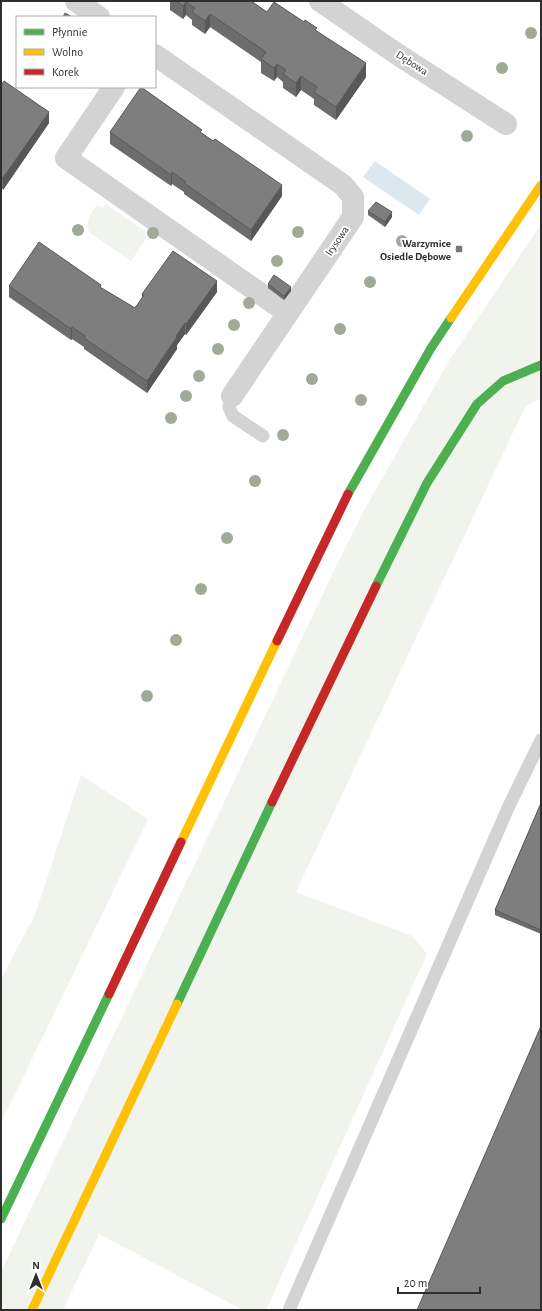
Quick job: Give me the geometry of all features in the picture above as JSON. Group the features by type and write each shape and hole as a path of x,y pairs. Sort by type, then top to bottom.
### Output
{"street":[{"path":"76,1 98,16"},
{"name":"Dębowa","path":"320,1 506,124"},
{"name":"Irysowa","path":"156,56 343,185 353,197 353,217 232,396"},
{"path":"113,88 66,158 288,313"},
{"path":"1,1219 346,497 431,348 541,185"},
{"path":"32,1310 312,718 424,490 476,404 503,381 528,368 541,365"}],"lane":[{"name":"Irysowa","path":"232,396 229,407 233,416 262,436"},
{"path":"289,1310 508,808 541,740"}],"shaded area":[{"path":"375,161 430,199 419,215 363,177"},
{"path":"106,204 146,232 146,239 131,261 90,233 87,227 89,217 97,205 102,208"},
{"path":"541,224 541,398 525,407 296,892 412,936 427,954 266,1310 243,1310 99,1234 63,1310 1,1310 1,1272 333,573 366,507 449,361"},
{"path":"81,775 148,819 1,1123 1,979 35,915"}],"building":[{"path":"176,1 251,1 267,12 274,2 304,22 305,20 317,28 315,30 366,63 336,107 314,92 317,87 301,76 296,83 283,74 286,70 277,64 274,68 261,59 266,52 210,14 205,21 192,12 195,8 186,2 183,6"},
{"path":"65,13 70,16 64,16"},
{"path":"4,81 49,112 3,178 1,178 1,86"},
{"path":"140,88 142,88 202,130 200,132 213,141 215,139 282,185 251,230 184,183 186,182 172,172 171,175 110,132"},
{"path":"376,202 392,212 385,222 368,211"},
{"path":"39,242 101,285 100,287 135,308 144,295 142,294 173,251 217,281 186,324 185,323 147,381 84,338 85,336 72,327 71,329 9,286"},
{"path":"274,275 291,287 284,296 268,284"},
{"path":"541,803 541,930 495,910"},
{"path":"541,1026 541,1310 417,1310"}],"traffic: fast":[{"path":"348,494 431,348 451,318"},
{"path":"376,586 427,483 477,404 503,381 541,365"},
{"path":"177,1004 272,802"},
{"path":"1,1219 109,994"}],"traffic: slow":[{"path":"451,318 541,185"},
{"path":"181,842 277,641"},
{"path":"32,1310 177,1004"}],"traffic: jam":[{"path":"277,641 348,494"},
{"path":"272,802 376,586"},
{"path":"109,994 181,842"}],"place":[{"name":"Warzymice Osiedle Dębowe","path":"459,249"}]}
